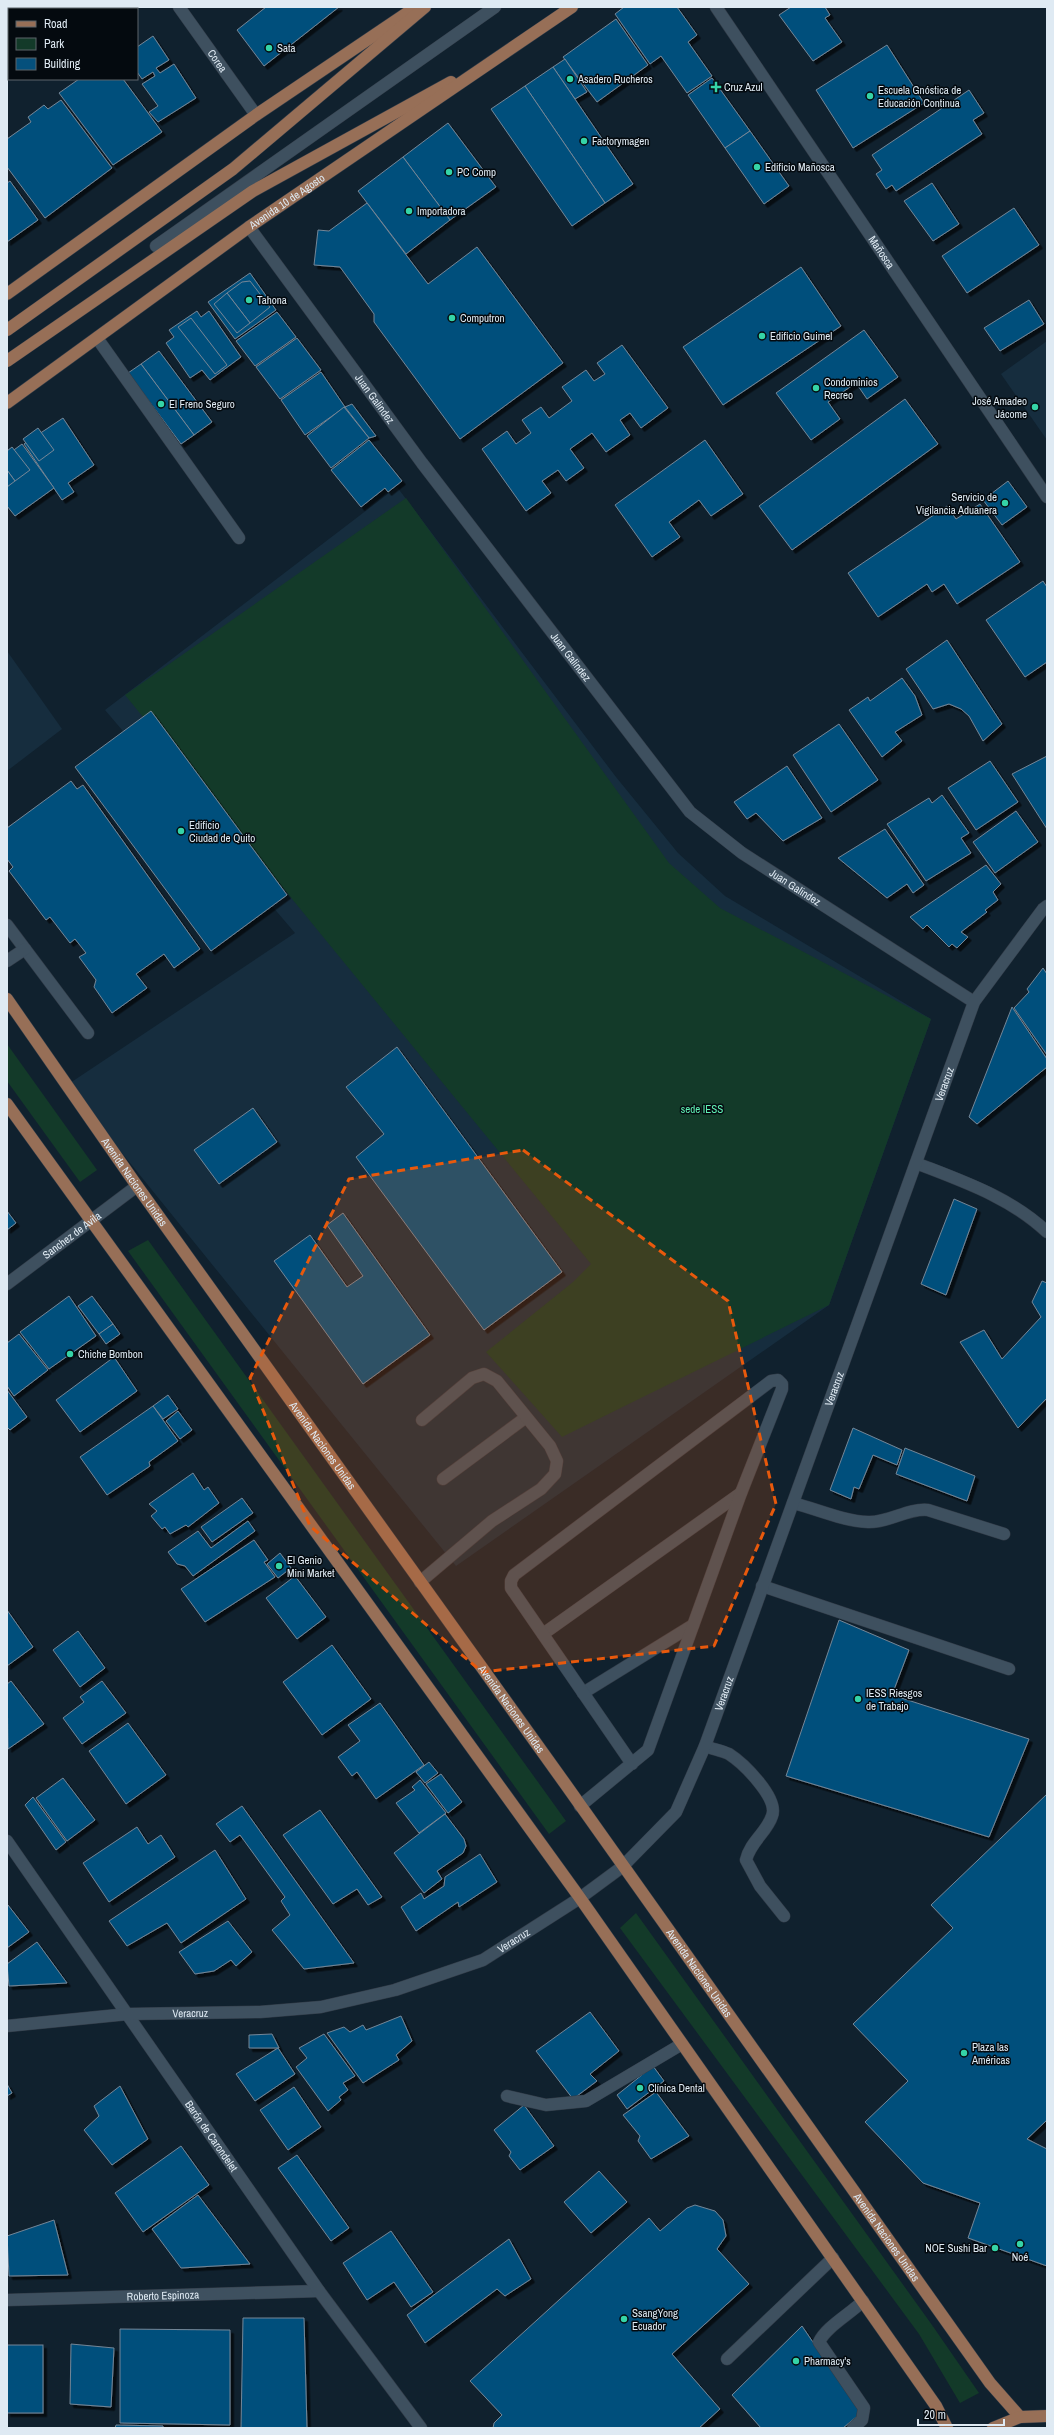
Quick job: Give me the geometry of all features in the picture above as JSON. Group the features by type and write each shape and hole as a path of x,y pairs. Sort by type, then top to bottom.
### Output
{"main road":[{"path":"7,294 256,114 416,7"},
{"path":"7,330 233,169 425,7"},
{"name":"Avenida 10 de Agosto","path":"7,403 249,227 572,7"},
{"path":"7,361 253,191 517,45"},
{"name":"Avenida Naciones Unidas","path":"7,999 137,1186 990,2383 1020,2417"},
{"path":"7,1104 580,1898 936,2406 947,2428"},
{"path":"993,2428 1020,2417 1047,2416"}],"street":[{"name":"Corea","path":"179,7 256,114"},
{"path":"156,246 495,7"},
{"name":"Mañosca","path":"716,7 1047,497"},
{"name":"Juan Galindez","path":"249,227 413,450 690,812 742,853 974,1002"},
{"path":"97,338 240,538"},
{"name":"Veracruz","path":"7,2026 128,2014 260,2012 321,2007 395,1990 483,1960 580,1898 622,1867 676,1812 705,1746 974,1002 1043,909 1047,906"},
{"path":"7,925 88,1033"},
{"path":"7,961 25,949"},
{"path":"916,1163 987,1192 1013,1205 1047,1232"},
{"name":"Sanchez de Avila","path":"7,1284 137,1186"},
{"path":"420,1582 492,1521 541,1489 555,1474 557,1461 550,1446 525,1418 497,1381 484,1374 472,1378 422,1420"},
{"path":"580,1806 632,1764 648,1750 741,1493 782,1389 782,1384 778,1380 771,1381 514,1575 511,1580 511,1588 632,1764"},
{"path":"442,1479 525,1418"},
{"path":"542,1634 741,1493"},
{"path":"792,1503 868,1522 887,1519 916,1509 928,1510 1004,1534"},
{"path":"762,1586 1009,1669"},
{"path":"583,1693 693,1625"},
{"path":"705,1746 728,1754 746,1768 772,1800 774,1809 772,1818 752,1844 746,1860 760,1886 784,1916"},
{"name":"Barón de Carondelet","path":"7,1841 319,2291 422,2428"},
{"path":"507,2096 546,2105 586,2100 682,2044"},
{"path":"726,2359 833,2258"},
{"name":"Roberto Espinoza","path":"7,2300 319,2291"},
{"path":"853,2428 862,2420 864,2408 819,2342 823,2335 851,2314 863,2301"}],"highlighted area":[{"path":"523,1150 728,1301 776,1504 714,1646 482,1672 310,1526 250,1378 349,1179"}],"shaded area":[{"name":"José Amadeo Jácome","path":"1047,341 1047,440 1001,374"},
{"name":"sede IESS","path":"397,487 616,777 678,853 725,896 931,1019 829,1305 456,1566 67,1085 295,933 105,710"},
{"path":"7,651 62,729 7,771"}],"green space":[{"name":"sede IESS","path":"406,498 669,863 720,908 931,1019 829,1305 562,1437 486,1352 573,1282 591,1264 125,695"},
{"path":"7,1044 97,1170 80,1182 7,1081"},
{"path":"148,1240 566,1821 549,1834 128,1251"},
{"path":"636,1913 932,2325 979,2393 960,2403 919,2334 620,1928"}],"building":[{"path":"7,7 132,8 8,8 7,62"},
{"name":"Sata","path":"266,7 339,7 264,66 237,30"},
{"path":"624,7 677,7 697,35 688,42 712,76 687,93 661,56 650,64 615,14"},
{"path":"791,7 825,7 830,15 825,18 842,42 813,61 779,15"},
{"path":"616,19 648,65 597,102 563,57"},
{"path":"153,36 169,60 156,68 160,73 174,64 196,98 158,122 149,112 158,106 142,84 155,76 153,72 142,79 138,73 138,46"},
{"name":"Escuela Gnóstica de Educación Continua","path":"887,45 924,103 853,148 816,90"},
{"name":"Asadero Rucheros","path":"565,59 587,92 575,99 553,67"},
{"name":"Factorymagen","path":"553,67 633,184 605,203 525,86"},
{"path":"712,78 750,131 725,148 688,95"},
{"path":"78,80 124,80 162,132 113,165 59,93"},
{"path":"525,86 605,203 572,226 491,109"},
{"path":"969,90 984,113 973,120 982,134 896,191 892,185 886,189 876,174 882,170 872,155"},
{"path":"61,100 112,168 45,218 7,167 7,139 31,122 28,117 44,105 48,109"},
{"name":"PC Comp","path":"448,123 496,187 450,220 403,157"},
{"name":"Edificio Mañosca","path":"750,131 789,186 764,204 725,148"},
{"name":"Importadora","path":"403,157 450,220 406,254 358,191"},
{"path":"10,181 38,220 7,242 7,183"},
{"path":"932,183 959,224 933,241 904,201"},
{"name":"Computron","path":"367,203 428,284 477,247 563,363 460,439 374,322 374,314 340,267 314,265 318,230 329,231"},
{"path":"1014,208 1039,245 967,293 942,256"},
{"name":"Edificio Guimel","path":"801,267 841,326 723,405 683,347"},
{"path":"250,273 276,310 235,339 208,302"},
{"name":"Tahona","path":"250,281 270,307 250,323 227,293 242,282"},
{"path":"227,293 250,323 237,333 214,304"},
{"path":"1029,300 1044,324 1000,351 984,328"},
{"path":"197,311 201,317 209,311 241,357 210,380 202,370 190,378 166,343 174,337 169,330"},
{"path":"277,312 296,337 255,366 236,341"},
{"path":"191,318 227,365 215,374 178,327"},
{"name":"Condominios Recreo","path":"864,330 898,377 867,399 856,383 828,402 840,419 811,440 776,393"},
{"path":"297,338 321,370 280,399 256,367"},
{"path":"622,345 668,408 641,428 630,413 620,420 630,435 606,452 592,433 570,449 584,468 566,481 558,470 542,481 551,493 526,511 482,449 507,431 516,444 531,433 522,420 541,407 549,418 572,401 562,387 586,370 594,381 605,374 597,363"},
{"path":"159,351 212,422 194,435 141,364"},
{"name":"El Freno Seguro","path":"141,364 194,435 181,444 128,373"},
{"path":"321,372 345,407 305,435 281,400"},
{"path":"905,399 938,444 792,550 759,506"},
{"path":"352,404 376,436 369,438 345,407"},
{"path":"344,407 369,438 331,468 307,436"},
{"path":"63,418 94,465 68,483 74,492 62,500 24,444"},
{"path":"38,428 54,450 39,461 23,439"},
{"path":"369,440 402,481 388,492 385,488 361,507 331,470"},
{"path":"705,440 743,494 711,516 699,500 669,522 680,537 652,557 615,505"},
{"path":"22,444 54,488 15,516 7,506 7,455"},
{"path":"12,447 30,470 15,481 7,470 7,451"},
{"path":"7,470 15,481 7,487"},
{"name":"Servicio de Vigilancia Aduanera","path":"1008,481 1027,507 1002,525 983,500"},
{"path":"980,504 1020,562 957,604 944,584 932,592 927,584 878,617 848,573 947,506 956,519"},
{"path":"1043,581 1047,587 1047,662 1025,677 986,620"},
{"path":"947,640 1002,724 983,741 969,716 961,709 949,704 933,709 906,669"},
{"path":"902,678 915,696 922,715 895,732 902,741 882,757 849,710 868,697 870,701"},
{"name":"Edificio Ciudad de Quito","path":"151,711 287,895 211,951 75,767"},
{"path":"839,724 878,780 831,812 793,755"},
{"path":"1047,756 1047,829 1012,774"},
{"path":"990,761 1018,802 976,830 948,788"},
{"path":"787,766 822,818 783,841 756,813 747,819 734,802"},
{"path":"71,781 77,789 83,785 200,949 174,968 164,954 136,974 147,988 112,1013 94,987 96,980 79,957 86,953 75,939 70,943 50,917 46,920 9,871 13,867 7,859 7,828"},
{"path":"942,795 969,833 961,838 971,853 926,881 887,824 929,798 932,803"},
{"path":"1016,811 1038,842 995,873 973,842"},
{"path":"885,829 924,885 913,893 907,884 887,898 838,858"},
{"path":"986,865 1001,884 993,892 998,900 985,910 987,912 961,932 968,937 957,948 952,944 949,947 927,925 923,929 910,917"},
{"path":"1043,968 1047,974 1047,1055 1014,1008 1029,992 1027,989"},
{"path":"1012,1007 1047,1059 1047,1067 977,1124 969,1117"},
{"path":"397,1047 562,1272 484,1330 356,1157 384,1134 346,1087"},
{"path":"253,1108 277,1142 219,1184 194,1150"},
{"path":"954,1199 977,1209 946,1295 921,1284"},
{"path":"7,1211 16,1223 7,1230"},
{"path":"343,1213 430,1335 363,1384 274,1261 310,1235 347,1287 363,1276 327,1225"},
{"path":"1042,1281 1047,1283 1047,1398 1018,1428 960,1342 984,1330 1002,1359 1041,1317 1032,1302"},
{"path":"69,1296 96,1336 49,1369 20,1332"},
{"path":"92,1296 113,1324 99,1334 78,1306"},
{"path":"113,1324 120,1334 106,1344 99,1334"},
{"path":"19,1334 48,1370 14,1396 7,1386 7,1343"},
{"path":"114,1357 137,1391 80,1432 56,1400"},
{"path":"7,1390 27,1417 10,1430 7,1427"},
{"path":"168,1395 178,1409 163,1419 153,1406"},
{"path":"153,1406 178,1441 149,1462 150,1466 107,1495 80,1457"},
{"path":"178,1411 192,1430 180,1439 166,1421"},
{"path":"853,1428 902,1450 897,1465 873,1455 859,1489 854,1487 851,1499 830,1490"},
{"path":"905,1448 975,1476 967,1501 896,1474"},
{"path":"193,1473 204,1490 208,1487 219,1503 188,1527 186,1525 170,1534 165,1527 162,1529 151,1516 157,1511 149,1504"},
{"path":"242,1498 253,1513 212,1542 201,1527"},
{"path":"248,1521 255,1531 193,1576 185,1566 177,1564 168,1552 198,1531 211,1548"},
{"path":"254,1540 268,1560 264,1562 275,1577 205,1622 181,1589"},
{"name":"El Genio Mini Market","path":"280,1553 291,1568 278,1578 267,1564"},
{"path":"295,1576 326,1617 297,1639 266,1598"},
{"path":"7,1610 33,1647 7,1666"},
{"path":"839,1620 909,1650 892,1695 1029,1739 989,1837 786,1776"},
{"path":"78,1631 105,1668 80,1687 53,1650"},
{"path":"332,1645 371,1699 322,1735 283,1682"},
{"path":"11,1681 44,1724 8,1749 7,1684"},
{"path":"102,1681 126,1713 82,1744 63,1718 84,1702 80,1697"},
{"path":"380,1703 424,1765 376,1799 357,1772 352,1776 338,1757 360,1741 348,1725"},
{"path":"128,1723 166,1775 126,1804 89,1751"},
{"path":"429,1762 438,1773 425,1783 416,1772"},
{"path":"441,1774 462,1802 448,1813 426,1784"},
{"path":"63,1778 95,1820 67,1841 36,1798"},
{"path":"420,1780 446,1813 419,1833 396,1803 415,1790 412,1787"},
{"name":"Plaza las Américas","path":"1047,1794 1047,2120 1027,2139 1047,2149 1047,2266 968,2238 980,2203 923,2183 865,2122 908,2081 853,2024 953,1928 931,1905"},
{"path":"33,1797 66,1842 56,1850 25,1805"},
{"path":"242,1806 354,1963 304,1969 272,1930 290,1915 281,1901 285,1897 240,1835 230,1842 216,1824"},
{"path":"320,1810 382,1897 368,1905 357,1889 333,1904 283,1835"},
{"path":"445,1814 464,1839 466,1846 463,1853 437,1871 442,1879 424,1893 394,1853"},
{"path":"137,1827 148,1844 161,1835 175,1857 109,1902 83,1863"},
{"path":"215,1850 246,1899 181,1943 167,1923 127,1946 109,1921"},
{"path":"480,1854 497,1882 459,1907 458,1902 416,1931 401,1907 421,1893 424,1899 444,1886 445,1877"},
{"path":"8,1905 29,1932 7,1948 7,1906"},
{"path":"228,1921 252,1952 236,1966 231,1960 214,1971 195,1974 179,1952"},
{"path":"37,1942 67,1983 9,1986 7,1964"},
{"path":"590,2012 619,2051 590,2074 597,2081 573,2099 536,2051"},
{"path":"401,2016 412,2041 396,2055 399,2060 363,2083 327,2033 344,2027 350,2032 363,2025 366,2030"},
{"path":"272,2034 279,2048 249,2048 249,2035"},
{"path":"324,2034 355,2076 343,2083 348,2090 339,2097 341,2100 328,2111 296,2067 307,2058 299,2048"},
{"path":"278,2048 295,2074 255,2101 236,2074"},
{"name":"Clínica Dental","path":"653,2066 664,2081 627,2109 617,2095"},
{"path":"7,2084 12,2093 7,2096"},
{"path":"120,2086 148,2139 112,2165 84,2130 99,2116 94,2106"},
{"path":"294,2087 321,2127 288,2150 260,2110"},
{"path":"656,2092 689,2136 651,2159 638,2141 640,2136 623,2115"},
{"path":"524,2105 554,2146 520,2170 509,2156 511,2152 494,2130"},
{"path":"181,2146 209,2185 143,2232 115,2193"},
{"path":"297,2155 349,2228 331,2241 278,2168"},
{"path":"599,2171 627,2202 591,2233 564,2202"},
{"path":"198,2195 250,2264 181,2268 152,2229"},
{"name":"SsangYong Ecuador","path":"695,2205 715,2211 723,2220 726,2236 717,2249 749,2284 672,2354 720,2409 699,2428 493,2428 494,2423 502,2415 470,2381 649,2218 660,2231 687,2208"},
{"path":"54,2220 68,2275 9,2276 7,2236"},
{"path":"391,2231 433,2292 411,2307 394,2282 367,2300 343,2263"},
{"path":"509,2239 531,2279 505,2296 497,2289 425,2343 407,2315"},
{"path":"243,2318 304,2318 307,2428 241,2428"},
{"name":"Pharmacy's","path":"802,2326 861,2413 843,2428 761,2428 732,2395"},
{"path":"120,2329 230,2330 230,2425 120,2423"},
{"path":"71,2344 114,2348 111,2407 70,2404"},
{"path":"7,2345 43,2345 43,2413 7,2413"},
{"path":"116,2425 163,2426 163,2428 115,2428"}],"place":[{"name":"Sata","path":"269,48"},
{"name":"Asadero Rucheros","path":"570,79"},
{"name":"Cruz Azul","path":"716,87"},
{"name":"Escuela Gnóstica de Educación Continua","path":"870,96"},
{"name":"Factorymagen","path":"584,141"},
{"name":"Edificio Mañosca","path":"757,167"},
{"name":"PC Comp","path":"449,172"},
{"name":"Importadora","path":"409,211"},
{"name":"Tahona","path":"249,300"},
{"name":"Computron","path":"452,318"},
{"name":"Edificio Guimel","path":"762,336"},
{"name":"Condominios Recreo","path":"816,388"},
{"name":"El Freno Seguro","path":"161,404"},
{"name":"José Amadeo Jácome","path":"1035,407"},
{"name":"Servicio de Vigilancia Aduanera","path":"1005,503"},
{"name":"Edificio Ciudad de Quito","path":"181,831"},
{"name":"Chiche Bombon","path":"70,1354"},
{"name":"El Genio Mini Market","path":"279,1566"},
{"name":"IESS Riesgos de Trabajo","path":"858,1699"},
{"name":"Plaza las Américas","path":"964,2053"},
{"name":"Clínica Dental","path":"640,2088"},
{"name":"Noé","path":"1020,2244"},
{"name":"NOE Sushi Bar","path":"995,2248"},
{"name":"SsangYong Ecuador","path":"624,2319"},
{"name":"Pharmacy's","path":"796,2361"}]}
